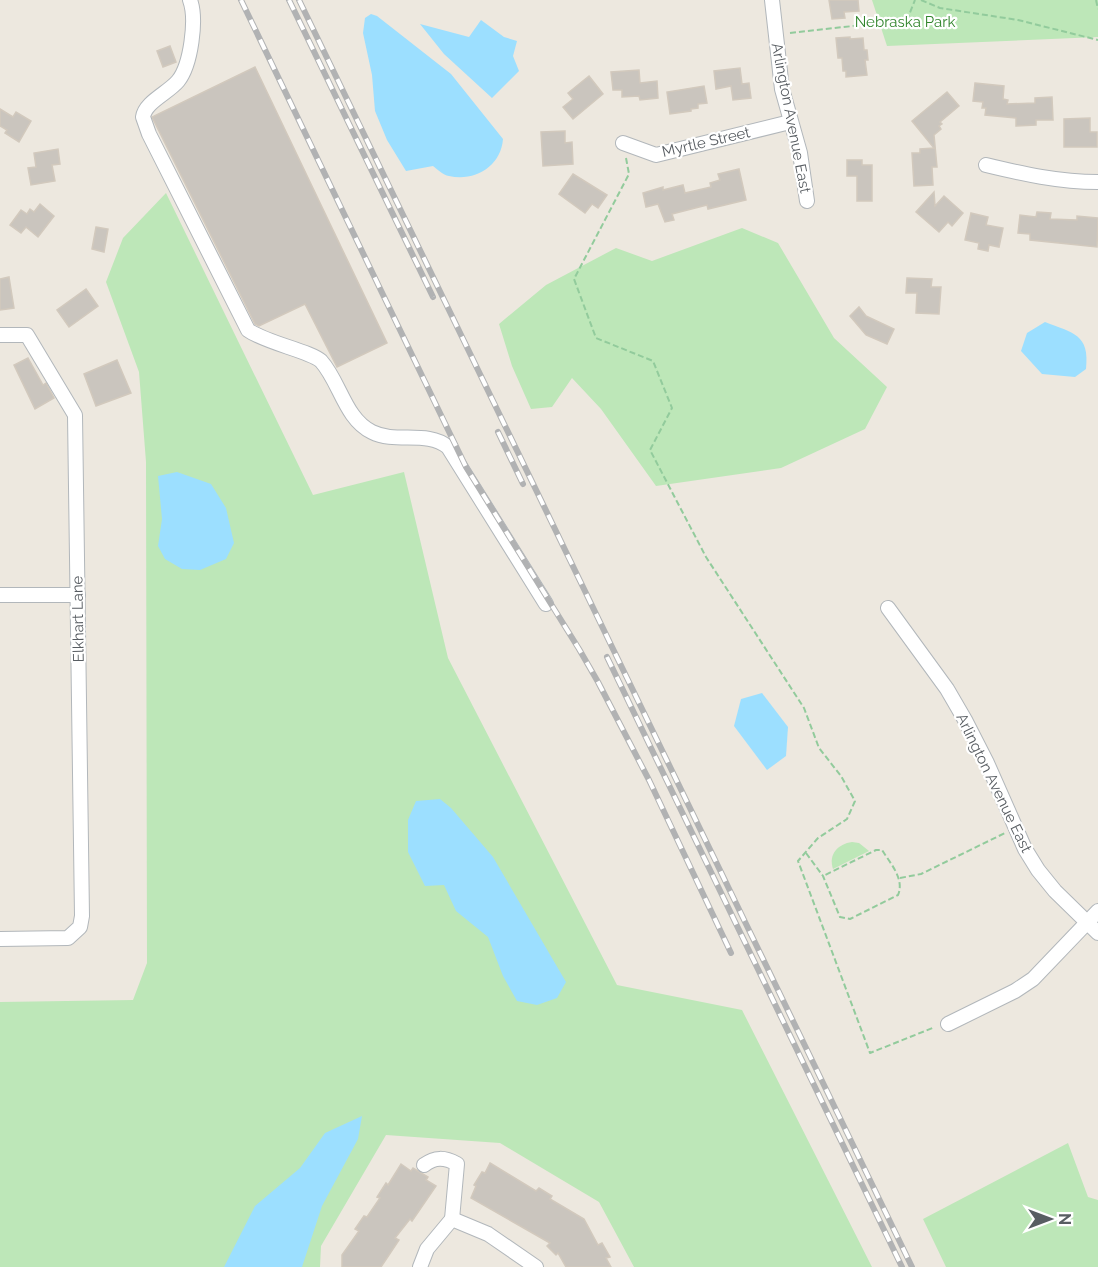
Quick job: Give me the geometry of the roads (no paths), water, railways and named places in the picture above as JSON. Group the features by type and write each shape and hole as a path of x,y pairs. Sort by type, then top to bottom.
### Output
{"street":[{"path":"190,0 193,16 187,67 171,88 147,107 143,117 154,144 248,330 270,342 318,359 353,414 370,431 386,437 440,441 448,447 546,604"},
{"name":"Arlington Avenue East","path":"772,0 782,89 800,153 807,201"},
{"name":"Myrtle Street","path":"622,143 656,155 790,122"},
{"path":"986,165 1034,177 1098,182"},
{"name":"Elkhart Lane","path":"0,335 27,335 75,415 82,916 80,927 68,938 0,939"},
{"path":"0,595 78,595"},
{"name":"Arlington Avenue East","path":"888,608 947,689 965,720 987,763 1015,828 1038,870 1054,891 1098,933"},
{"path":"948,1024 1033,979 1098,911"},
{"path":"420,1267 427,1249 452,1219 457,1164 448,1159 433,1159 424,1165"},
{"path":"452,1219 488,1234 536,1267"}],"water":[{"path":"371,14 377,16 451,74 503,139 497,157 485,170 468,177 449,176 433,166 406,171 387,140 375,111 372,75 363,33 365,18"},
{"path":"481,20 504,37 517,41 513,56 519,71 492,98 444,54 420,24 469,37"},
{"path":"1045,322 1071,332 1082,342 1087,357 1086,369 1075,377 1042,374 1021,351 1027,333"},
{"path":"177,472 211,484 226,508 234,543 226,559 200,570 182,569 165,559 158,546 162,519 158,476"},
{"path":"762,693 788,727 786,756 767,770 734,726 741,699"},
{"path":"440,799 451,808 493,857 566,982 557,998 537,1005 517,1001 503,976 488,937 456,911 444,885 425,886 408,852 408,820 416,801"},
{"path":"362,1116 358,1139 322,1206 302,1267 224,1267 255,1206 300,1168 325,1133"}],"railway":[{"path":"241,0 466,467 598,682 649,780 731,953"},
{"path":"289,0 433,297"},
{"path":"299,0 912,1267"},
{"path":"498,432 523,484"},
{"path":"607,657 902,1267"}],"park label":[{"name":"Nebraska Park","path":"905,22"}]}
